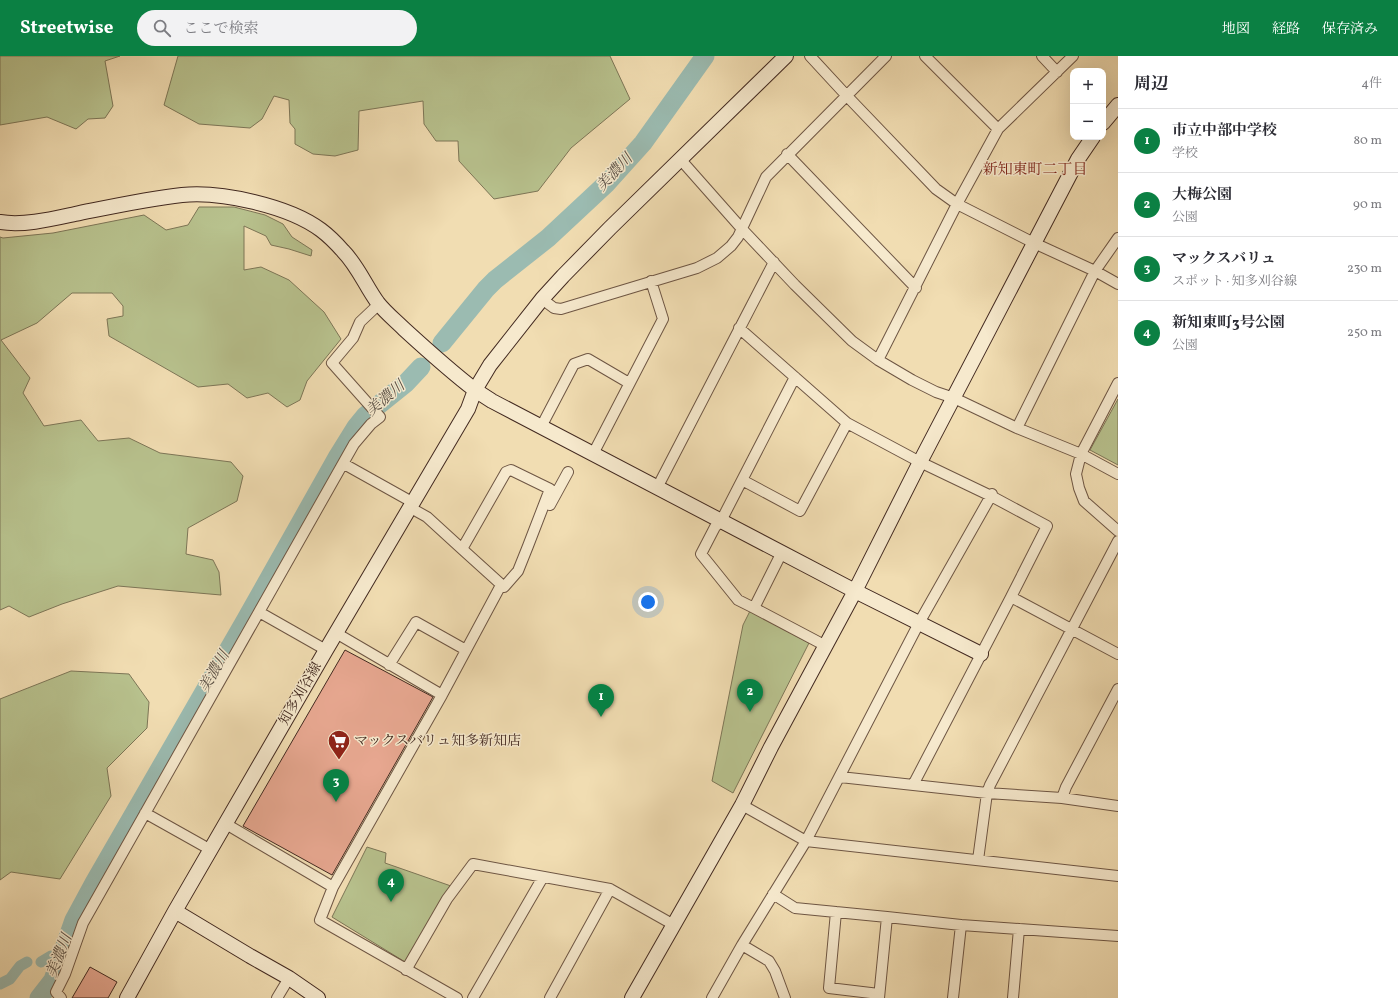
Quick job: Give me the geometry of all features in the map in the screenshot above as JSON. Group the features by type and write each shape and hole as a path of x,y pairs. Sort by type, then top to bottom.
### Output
{"street":[{"name":"知多刈谷線","path":"127,998 175,911 326,650 468,409 475,390 490,365 542,299 588,250 786,56"},
{"path":"810,56 936,189 957,204 1034,244 1095,271 1118,284"},
{"path":"542,299 554,308 561,309 696,268 710,262 731,246 738,237 766,177 787,154 886,56"},
{"path":"925,56 998,129"},
{"path":"1042,56 1057,72"},
{"path":"878,360 916,288 957,204 998,129 1073,56"},
{"path":"1106,119 1118,105"},
{"path":"632,998 742,805 771,747 855,591 920,462 1078,159 1091,140"},
{"path":"787,154 916,288"},
{"path":"681,160 795,285 852,341 878,360 936,392 954,398 1017,428 1081,454 1118,474"},
{"path":"0,222 19,223 40,220 147,200 184,195 201,195 238,199 261,204 292,214 320,229 344,252 379,304 426,350 454,374 492,401 855,591 981,654"},
{"path":"1017,428 1095,271 1118,238"},
{"path":"657,488 774,262"},
{"path":"593,454 663,319 651,282"},
{"path":"61,998 56,992 65,974 83,923 354,444 371,424 380,417 332,363 353,338 360,322 379,304"},
{"path":"739,328 847,423 920,462 992,495 1047,526 913,785"},
{"path":"541,427 574,364 588,359 629,383"},
{"path":"795,377 721,521 715,527 701,554 738,600 826,646"},
{"path":"1118,382 1081,454 1076,474 1079,488 1084,500 1118,531"},
{"path":"742,480 800,511 847,423"},
{"path":"344,464 411,504 427,517 462,549 501,584 504,586 518,571 544,508 550,489 511,470 506,472 462,549"},
{"path":"544,508 548,509 568,472"},
{"path":"712,998 742,945 806,841 919,623 992,495"},
{"path":"978,860 987,793 1118,541"},
{"path":"754,608 782,552"},
{"path":"457,998 320,920 333,886 442,695 501,584"},
{"path":"1011,597 1118,654"},
{"path":"259,612 326,650"},
{"path":"389,665 416,622 466,650"},
{"path":"336,634 442,695"},
{"path":"1062,798 1066,787 1118,689"},
{"path":"840,777 987,793 1062,798 1118,806"},
{"path":"742,805 806,841 1118,876"},
{"path":"145,813 211,850"},
{"path":"226,824 333,886"},
{"path":"406,970 447,899 473,864 610,890 674,925"},
{"path":"473,998 543,877"},
{"path":"550,998 610,890"},
{"path":"773,894 795,908 887,916 961,925 1118,936"},
{"path":"175,911 288,978 318,998"},
{"path":"836,912 829,988 846,994 879,996 887,916"},
{"path":"953,998 961,925"},
{"path":"1013,998 1019,929"},
{"path":"742,945 769,961 775,971 781,996"},
{"path":"277,998 288,978"}],"green space":[{"path":"0,56 120,56 105,61 113,106 105,118 88,119 76,129 47,117 0,125"},
{"path":"178,56 610,56 630,99 571,148 538,191 494,199 459,161 458,141 436,141 424,124 423,101 359,111 358,150 335,156 313,154 295,144 295,129 290,123 289,100 274,96 262,119 250,128 199,124 164,105"},
{"path":"199,207 234,207 265,215 283,224 292,237 312,250 311,256 271,245 266,236 244,226 244,270 261,267 289,280 324,312 341,339 307,381 300,400 287,407 268,393 247,398 228,384 198,387 109,336 107,319 123,316 123,306 112,293 72,293 37,323 1,340 30,378 23,393 44,426 81,420 98,441 129,438 160,453 231,462 243,476 237,501 188,528 186,554 213,560 219,572 221,595 118,586 62,604 29,617 9,606 0,610 0,237 3,238 53,233 144,215 166,230 188,225"},
{"path":"1118,399 1118,465 1090,450"},
{"path":"750,611 809,643 733,793 712,781 743,625"},
{"path":"71,671 129,674 149,702 147,728 107,768 111,796 60,879 11,872 0,880 0,699"},
{"path":"367,847 386,853 385,863 451,886 410,965 332,917"}],"building":[{"name":"マックスバリュ知多新知店","path":"345,650 433,697 332,875 243,826"},
{"path":"90,967 117,982 108,998 72,998"}],"waterway":[{"name":"美濃川","path":"442,343 495,280 548,238 607,183 643,143 705,56"},
{"name":"美濃川","path":"39,998 53,980 74,920 94,883 338,456 356,427 365,416 406,383 421,367"},
{"path":"41,962 51,956"},
{"path":"0,984 10,979 20,966 27,962"}],"place":[{"name":"大梅公園","path":"750,712"},
{"name":"市立中部中学校","path":"601,717"},
{"name":"マックスバリュ知多新知店","path":"339,760"},
{"name":"マックスバリュ","path":"336,802"},
{"name":"新知東町3号公園","path":"391,902"}],"district":[{"name":"新知東町二丁目","path":"1035,170"}]}
